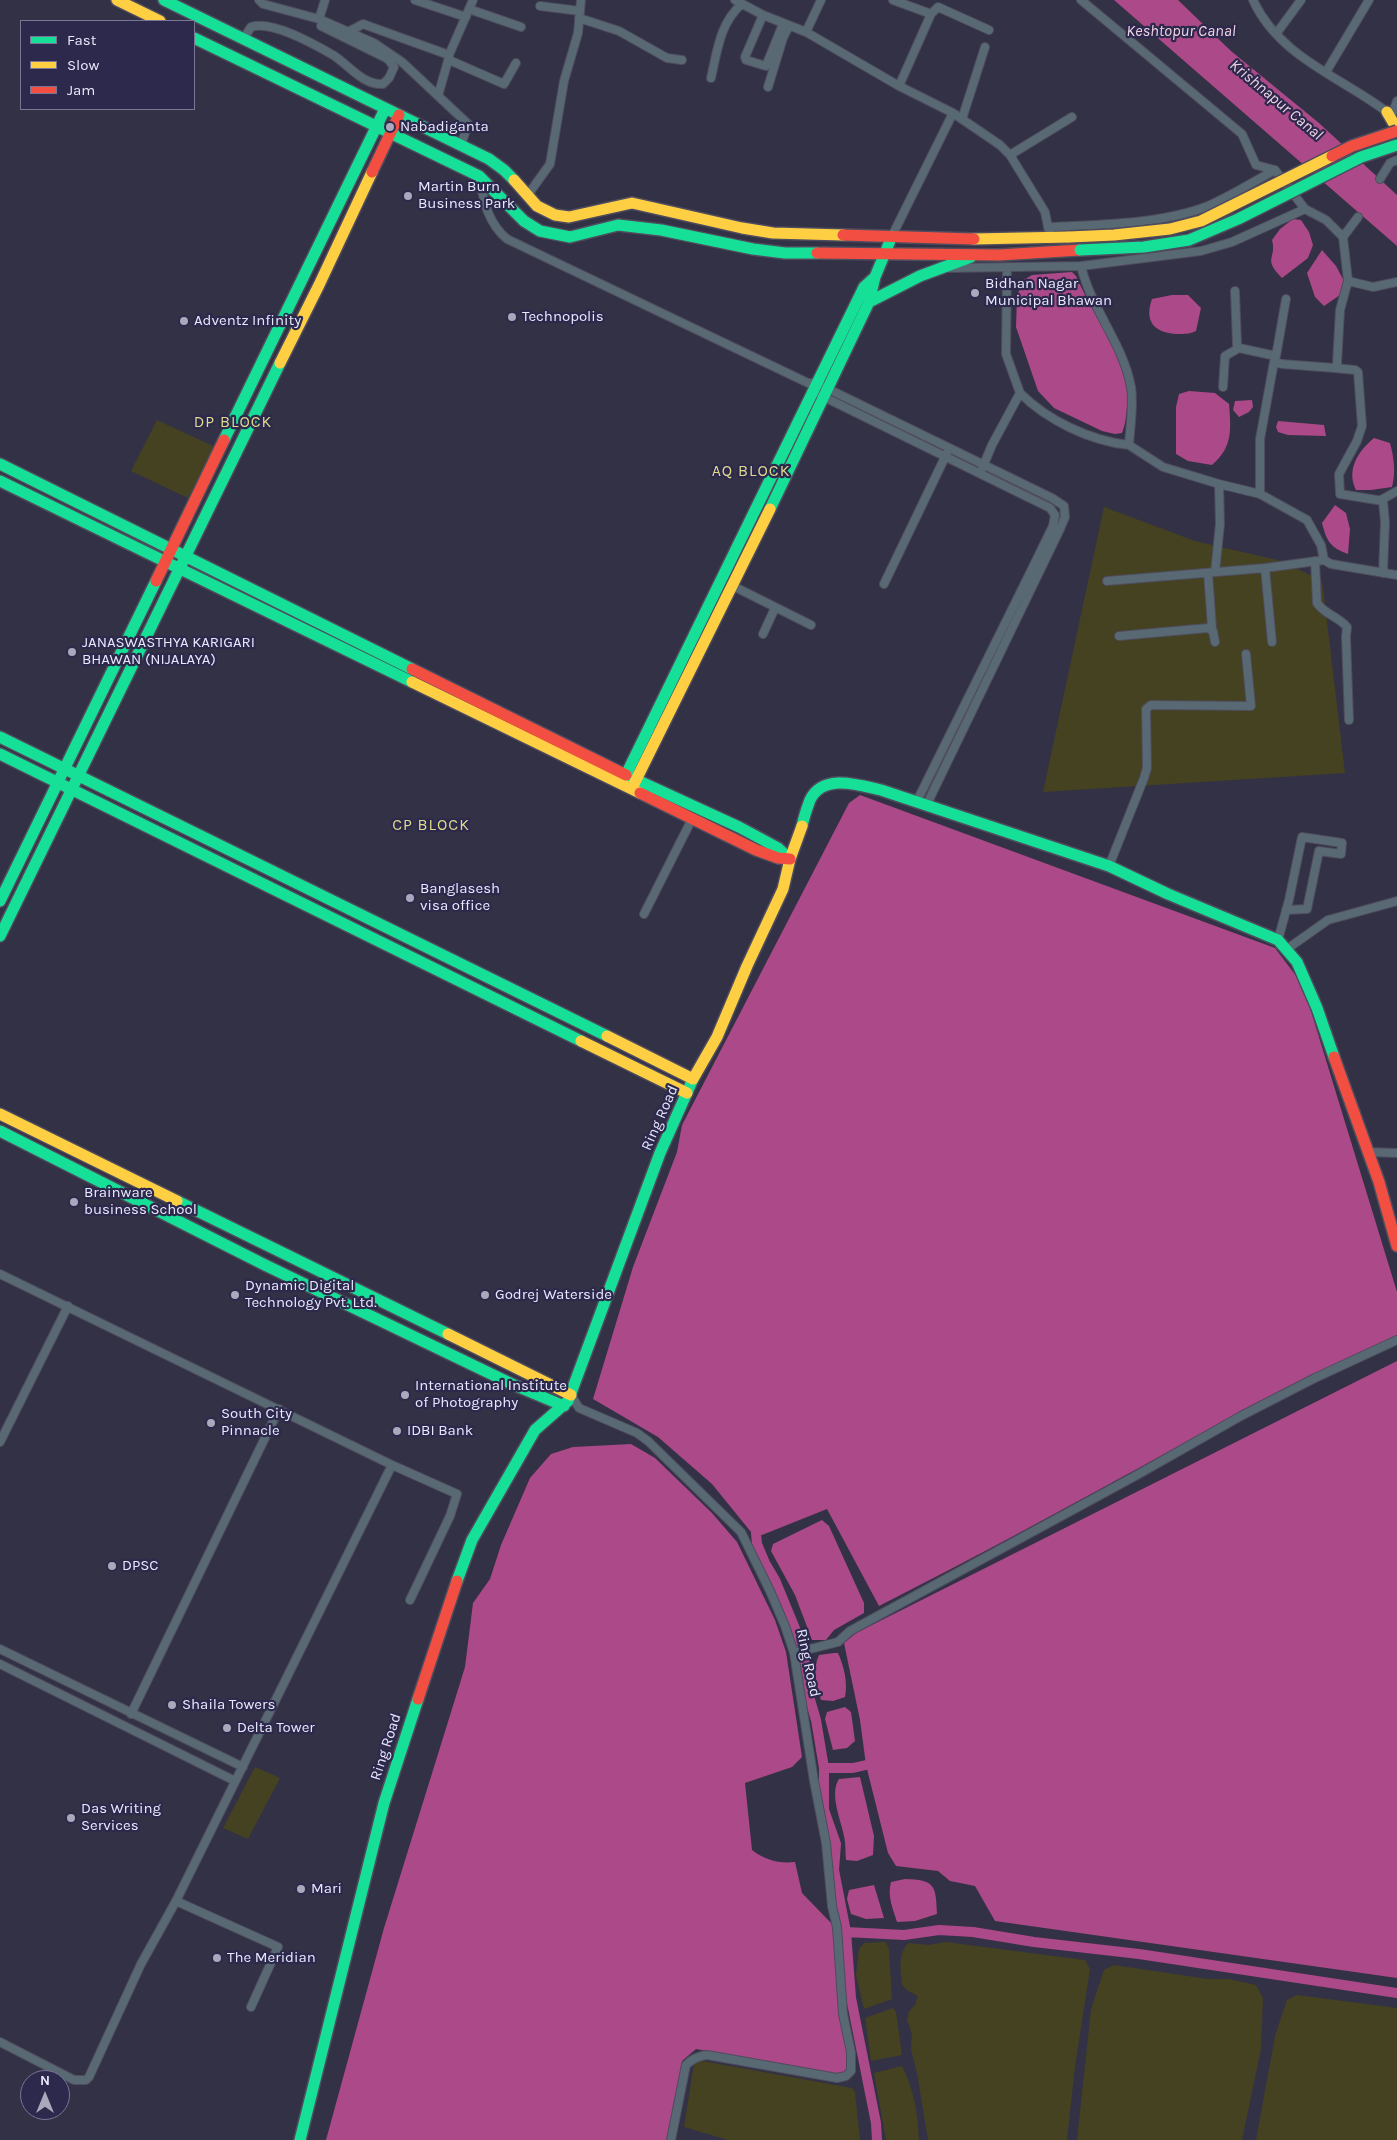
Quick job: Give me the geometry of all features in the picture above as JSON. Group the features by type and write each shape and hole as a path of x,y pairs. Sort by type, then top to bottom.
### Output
{"street":[{"path":"117,0 158,20"},
{"path":"164,0 461,145 496,164 541,209 562,216 581,215 632,203 757,231 791,234 985,239 1160,218 1194,210 1227,197 1275,170"},
{"path":"259,0 263,4 348,32 374,43 402,62 468,124 461,145"},
{"path":"320,23 324,0"},
{"path":"415,0 521,27"},
{"path":"438,96 450,57 473,0"},
{"path":"527,196 550,164 564,81 578,33 582,0"},
{"path":"806,32 821,0"},
{"path":"893,0 931,14"},
{"path":"1081,0 1242,134 1256,165 1275,170 1305,209 1326,220 1343,237 1348,280 1340,310 1337,364 1335,368"},
{"path":"1253,0 1258,11 1276,34 1298,56 1392,112"},
{"path":"1276,34 1301,0"},
{"path":"1326,72 1369,0"},
{"path":"711,78 722,31 739,2 763,15 806,32 899,86 953,113 1000,145 1010,155 1045,212 1050,232"},
{"path":"540,6 580,15 619,31 667,58 682,60"},
{"path":"899,86 931,14 938,7 988,30"},
{"path":"763,15 745,57 746,60 766,66 786,25"},
{"path":"244,38 251,27 258,24 276,28 334,56 367,80 376,84 382,84 389,78 394,67 388,59 320,23"},
{"path":"348,32 363,24 450,57 504,84 516,63"},
{"path":"768,87 786,25"},
{"path":"195,38 478,176 530,226 559,236 586,235 618,225 661,230 769,252 885,255 978,255 1144,247 1188,240 1238,219 1361,157 1397,145"},
{"path":"962,119 984,47"},
{"path":"1050,232 1069,237 1114,235 1162,230 1201,221 1352,146 1397,130 1392,112 1397,101"},
{"path":"0,901 385,109"},
{"path":"629,782 733,586 869,302 875,277 892,236 953,113"},
{"path":"0,936 178,569 320,285 399,115"},
{"path":"1010,155 1072,118"},
{"path":"1380,178 1390,163 1397,160"},
{"path":"478,176 486,210 492,224 507,240 812,386 945,457 1050,508 1054,512 1055,520 962,713 922,802"},
{"path":"942,268 1081,266 1201,251 1232,242 1305,209"},
{"path":"1343,237 1358,217"},
{"path":"869,302 920,276 978,255"},
{"path":"1081,266 1092,299 1126,366 1131,391 1129,445"},
{"path":"1007,268 1006,354 1020,393 1035,408 1055,421 1107,442 1129,445 1163,467 1260,494 1307,520 1321,545 1324,560"},
{"path":"629,782 812,386 864,287 875,277"},
{"path":"1348,280 1373,287 1397,282"},
{"path":"1235,291 1238,345 1240,348"},
{"path":"1260,494 1260,439 1286,299"},
{"path":"1223,387 1225,356 1240,348 1275,359 1282,364 1355,370 1358,372 1362,426 1357,441 1339,474 1340,494 1380,500 1397,491"},
{"path":"826,393 984,465 1062,504 1065,510 1065,517 922,802"},
{"path":"980,474 992,445 1020,393"},
{"path":"884,584 949,448"},
{"path":"781,455 793,460"},
{"path":"0,464 297,612 439,689"},
{"path":"0,481 292,624 439,689 629,782 692,818 756,850 778,858 790,859"},
{"path":"1215,642 1212,628 1211,572 1220,524 1220,484"},
{"path":"1380,500 1383,501 1386,522 1383,574"},
{"path":"734,552 746,557"},
{"path":"1107,581 1265,568 1324,560 1342,567 1397,575"},
{"path":"1315,561 1317,603 1320,608 1342,621 1347,627 1350,720"},
{"path":"1265,568 1272,642"},
{"path":"733,586 811,625"},
{"path":"763,634 775,608"},
{"path":"292,624 297,612"},
{"path":"1119,636 1212,628"},
{"path":"1110,866 1147,768 1146,709 1151,705 1251,706 1246,654"},
{"path":"0,737 694,1079"},
{"path":"0,754 686,1093"},
{"path":"629,782 739,827 778,848 790,859"},
{"name":"Ring Road","path":"300,2140 384,1804 448,1605 472,1540 530,1439 544,1421 564,1406 570,1395 660,1153 686,1093 717,1037 747,966 783,889 790,859 811,798 821,788 830,783 840,783 857,784 922,802"},
{"path":"922,802 1110,866 1168,894 1278,940 1297,962 1317,1008 1368,1152 1397,1246"},
{"path":"644,914 692,818"},
{"path":"1278,940 1302,836 1342,843 1341,854 1319,851 1307,909 1286,910"},
{"path":"1286,949 1328,920 1397,901"},
{"path":"520,1010 527,996"},
{"path":"590,1044 596,1030"},
{"path":"0,1114 570,1395 579,1408"},
{"path":"0,1131 292,1278 514,1385 564,1406 579,1408"},
{"path":"1368,1152 1397,1153"},
{"path":"292,1278 300,1262"},
{"path":"0,1274 392,1465 458,1494 450,1516 410,1600"},
{"path":"0,1442 68,1306"},
{"path":"797,1652 838,1642 850,1631 1137,1475 1225,1424 1315,1378 1397,1340"},
{"name":"Ring Road","path":"579,1408 637,1434 648,1441 741,1532 797,1652 814,1781 826,1843 832,1906 837,1926 841,1993 852,2068 849,2074 841,2078 706,2055 692,2059 686,2065 684,2072 671,2140"},
{"path":"131,1714 279,1409"},
{"path":"0,2042 74,2080 86,2080 89,2077 140,1964 176,1901 392,1465"},
{"path":"0,1649 243,1767"},
{"path":"0,1664 235,1781"},
{"path":"176,1901 278,1947 251,2007"}],"shaded area":[{"path":"157,420 215,447 188,498 131,471"},
{"path":"1104,507 1195,541 1277,560 1322,580 1345,773 1043,792"},
{"path":"255,1767 280,1778 248,1839 223,1828"},
{"path":"886,1942 889,1949 892,1999 864,2009 856,1975 859,1949 864,1943"},
{"path":"946,1942 1085,1960 1090,1969 1075,2067 1067,2140 928,2140 911,2049 912,2034 907,2020 909,2011 915,2005 918,1996 908,1991 902,1985 900,1963 902,1953 908,1943 929,1945"},
{"path":"1114,1965 1208,1979 1229,1979 1256,1985 1263,1998 1261,2049 1242,2140 1077,2140 1091,2009 1104,1970"},
{"path":"1297,1995 1397,2008 1397,2140 1256,2140 1275,2036 1287,2000"},
{"path":"893,2008 896,2012 902,2055 871,2061 865,2018"},
{"path":"702,2061 852,2088 855,2092 860,2140 728,2140 684,2127 694,2063"},
{"path":"902,2066 915,2102 919,2140 886,2140 874,2073"}],"water":[{"name":"Keshtopur Canal","path":"1114,0 1178,0 1231,51 1319,123 1397,195 1397,246"},
{"path":"1293,219 1301,220 1309,232 1313,245 1308,258 1282,278 1271,262 1272,240 1280,229"},
{"path":"1322,250 1336,266 1344,281 1340,295 1324,306 1315,297 1307,273"},
{"path":"1072,272 1076,276 1122,365 1126,380 1127,409 1122,433 1115,434 1102,431 1054,408 1038,391 1016,327 1017,297 1022,281 1032,275"},
{"path":"1172,295 1188,295 1201,308 1196,331 1185,334 1169,333 1162,331 1153,324 1149,314 1152,299"},
{"path":"1189,391 1215,393 1229,404 1229,437 1224,451 1212,465 1188,461 1176,454 1176,407 1179,394"},
{"path":"1252,400 1253,407 1249,412 1239,417 1233,410 1235,401"},
{"path":"1278,421 1324,425 1326,436 1288,435 1278,432 1276,427"},
{"path":"1374,438 1390,443 1394,465 1392,487 1356,490 1352,475 1355,461"},
{"path":"1335,505 1346,513 1350,529 1348,554 1330,543 1322,523"},
{"path":"860,795 1275,948 1303,985 1397,1292 1397,1335 1219,1425 879,1606 827,1509 762,1535 751,1532 712,1484 658,1437 593,1399 633,1267 677,1152 682,1125 849,803"},
{"path":"1397,1361 1397,1978 995,1921 975,1886 950,1881 938,1871 896,1866 888,1853 866,1765 860,1720 844,1643 856,1633"},
{"path":"631,1444 655,1458 712,1513 737,1542 775,1620 786,1652 802,1757 792,1767 745,1783 752,1850 772,1860 795,1862 802,1893 832,1924 849,2070 843,2075 696,2049 682,2061 668,2140 326,2140 384,1928 465,1667 473,1603 490,1579 501,1545 530,1478 551,1454 573,1447"},
{"path":"822,1520 829,1526 864,1603 864,1613 834,1630 826,1640 812,1640 795,1595 771,1551 773,1544"},
{"path":"838,1653 844,1669 846,1680 845,1697 833,1701 821,1700 816,1678 817,1660 819,1655"},
{"path":"845,1707 851,1712 855,1741 847,1748 833,1750 825,1719 827,1712"},
{"path":"860,1777 874,1836 873,1855 857,1861 846,1860 845,1839 835,1799 836,1785 839,1779"},
{"path":"905,1879 923,1881 932,1886 936,1896 937,1914 915,1921 897,1922 891,1902 890,1887 891,1882"},
{"path":"874,1885 884,1918 866,1919 851,1914 847,1899 849,1890"}],"waterway":[{"path":"756,1533 757,1544 775,1580 803,1648 808,1693 816,1720 824,1768"},
{"path":"866,1765 853,1768 824,1768 824,1810 836,1844 834,1870 846,1932 851,1998 876,2123 877,2140"},
{"path":"846,1932 904,1935 939,1930 973,1932 1034,1942 1139,1954 1397,1993"}],"traffic: fast":[{"path":"164,0 489,159 514,180"},
{"path":"195,38 479,176 524,221 540,231 570,237 618,225 661,230 753,249 785,253 817,253"},
{"path":"224,440 385,109"},
{"path":"1080,250 1144,247 1189,240 1238,219 1361,157 1397,145"},
{"path":"770,509 869,302 875,277 892,236"},
{"path":"869,302 920,276 971,257"},
{"path":"623,781 864,287 875,277"},
{"path":"0,936 280,363"},
{"path":"0,464 412,669"},
{"path":"0,481 412,682"},
{"path":"0,901 156,581"},
{"path":"0,737 607,1036"},
{"path":"0,754 581,1041"},
{"path":"626,775 739,827 778,848 790,859"},
{"path":"802,826 810,800 823,786 842,783 852,784 881,790 1109,866 1168,894 1278,940 1297,962 1317,1008 1334,1057"},
{"path":"457,1581 472,1540 535,1430 568,1401 660,1153 693,1079"},
{"path":"0,1131 265,1265 514,1385 564,1406"},
{"path":"177,1201 448,1334"},
{"path":"300,2140 384,1803 418,1699"}],"traffic: slow":[{"path":"117,0 158,20"},
{"path":"1387,112 1397,129"},
{"path":"1069,237 1114,235 1170,229 1201,221 1332,156"},
{"path":"280,363 372,172"},
{"path":"514,180 537,206 555,215 569,217 632,203 742,228 773,233 843,235"},
{"path":"974,239 1069,237"},
{"path":"633,786 770,509"},
{"path":"412,682 640,793"},
{"path":"693,1079 717,1037 747,966 783,889 790,859 802,826"},
{"path":"607,1036 693,1079"},
{"path":"581,1041 687,1093"},
{"path":"0,1114 177,1201"},
{"path":"448,1334 571,1395"}],"traffic: jam":[{"path":"372,172 399,115"},
{"path":"1332,156 1352,146 1397,131"},
{"path":"843,235 974,239"},
{"path":"817,253 999,255 1080,250"},
{"path":"156,581 224,440"},
{"path":"412,669 626,775"},
{"path":"640,793 756,850 778,858 790,859"},
{"path":"1334,1057 1379,1182 1397,1246"},
{"path":"418,1699 457,1581"}],"place":[{"name":"Nabadiganta","path":"390,127"},
{"name":"Martin Burn Business Park","path":"408,196"},
{"name":"Bidhan Nagar Municipal Bhawan","path":"975,293"},
{"name":"Technopolis","path":"512,317"},
{"name":"Adventz Infinity","path":"184,321"},
{"name":"JANASWASTHYA KARIGARI BHAWAN (NIJALAYA)","path":"72,652"},
{"name":"Banglasesh visa office","path":"410,898"},
{"name":"Brainware business School","path":"74,1202"},
{"name":"Dynamic Digital Technology Pvt. Ltd.","path":"235,1295"},
{"name":"Godrej Waterside","path":"485,1295"},
{"name":"International Institute of Photography","path":"405,1395"},
{"name":"South City Pinnacle","path":"211,1423"},
{"name":"IDBI Bank","path":"397,1431"},
{"name":"DPSC","path":"112,1566"},
{"name":"Shaila Towers","path":"172,1705"},
{"name":"Delta Tower","path":"227,1728"},
{"name":"Das Writing Services","path":"71,1818"},
{"name":"Mari","path":"301,1889"},
{"name":"The Meridian","path":"217,1958"}],"district":[{"name":"DP BLOCK","path":"233,422"},
{"name":"AQ BLOCK","path":"751,471"},
{"name":"CP BLOCK","path":"431,825"}],"water label":[{"name":"Krishnapur Canal","path":"1276,100"}]}
